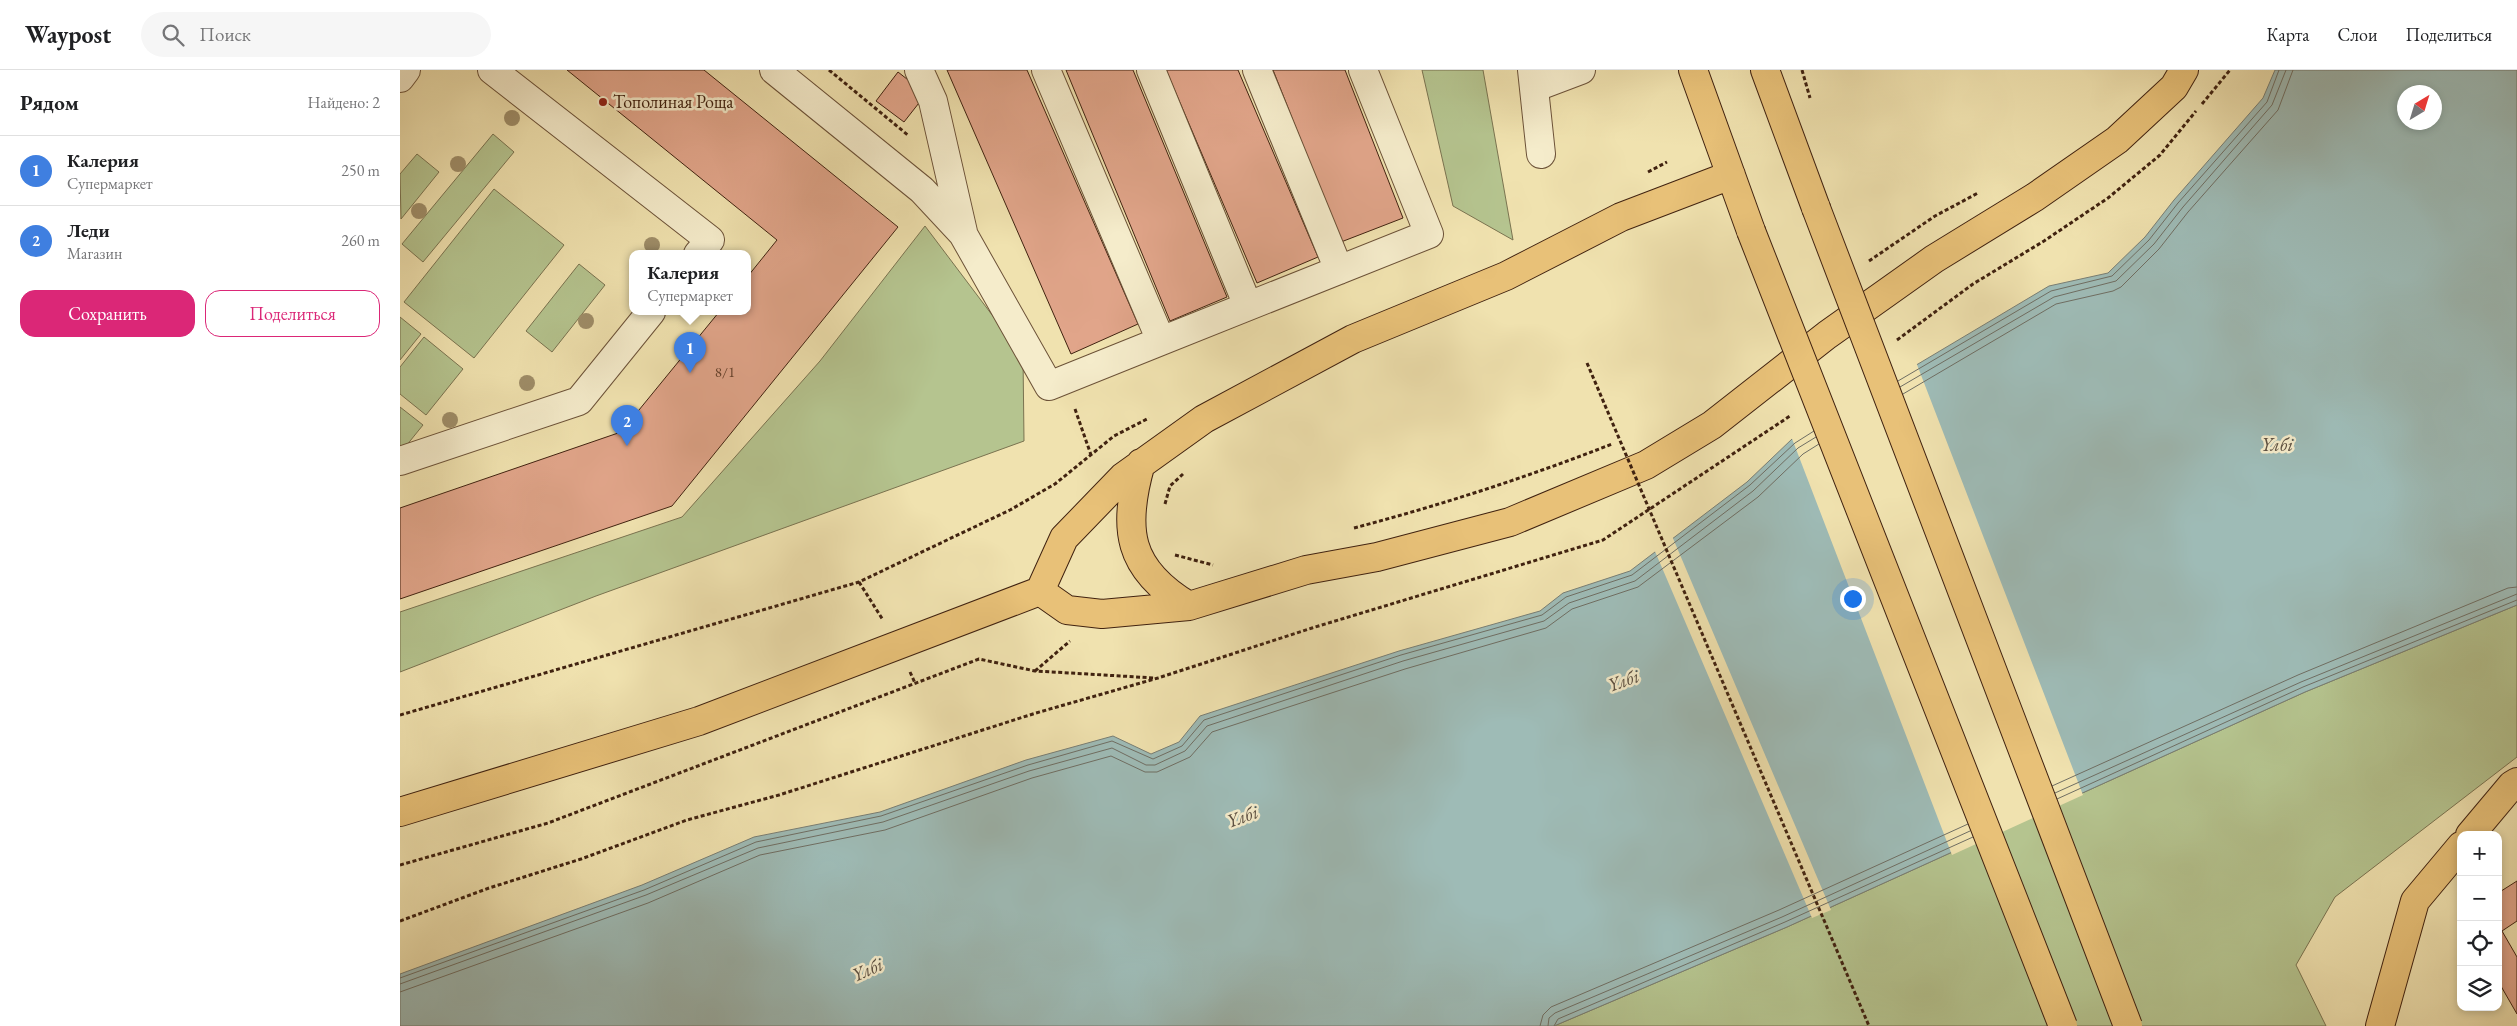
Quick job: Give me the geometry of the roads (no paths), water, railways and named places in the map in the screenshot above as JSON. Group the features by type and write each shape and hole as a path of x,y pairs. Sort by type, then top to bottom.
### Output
{"main road":[{"path":"1693,70 1751,232 2063,1026"},
{"path":"1766,70 1816,208 2128,1026"},
{"path":"1040,590 1067,610 1102,614 1189,606 1306,570 1377,557 1510,522 1646,465 1712,424 1827,335 1934,259 2035,197 2117,140 2174,88 2184,70"},
{"path":"400,812 699,721 1040,590 1064,538 1123,478 1141,463 1204,419 1353,339 1506,276 1622,217 1731,175"},
{"path":"1141,463 1132,492 1130,520 1134,547 1147,572 1166,592 1189,606"},
{"path":"2473,831 2512,785 2517,782"},
{"path":"2380,1026 2416,900 2457,851"}],"street":[{"path":"400,78 406,70"},
{"path":"492,70 710,240 701,250"},
{"path":"774,70 922,190 963,234 1049,386 1429,234 1362,70"},
{"path":"919,70 933,101 963,234"},
{"path":"1046,70 1161,341"},
{"path":"1151,70 1248,306"},
{"path":"1258,70 1339,270"},
{"path":"1541,154 1534,79 1581,70"},
{"path":"400,461 579,401 649,315"}],"water":[{"name":"Үлбі","path":"2275,70 2517,70 2517,605 2305,692 1787,927 1554,1026 400,1026 400,974 642,885 754,837 880,812 1026,760 1113,736 1151,754 1179,742 1200,716 1399,651 1540,611 1563,593 1630,571 1747,482 1792,439 2049,286 2108,273 2145,237 2174,200 2263,98"}],"place":[{"name":"Тополиная Роща","path":"603,102"},
{"name":"Калерия","path":"690,373"},
{"name":"Леди","path":"627,446"}]}
